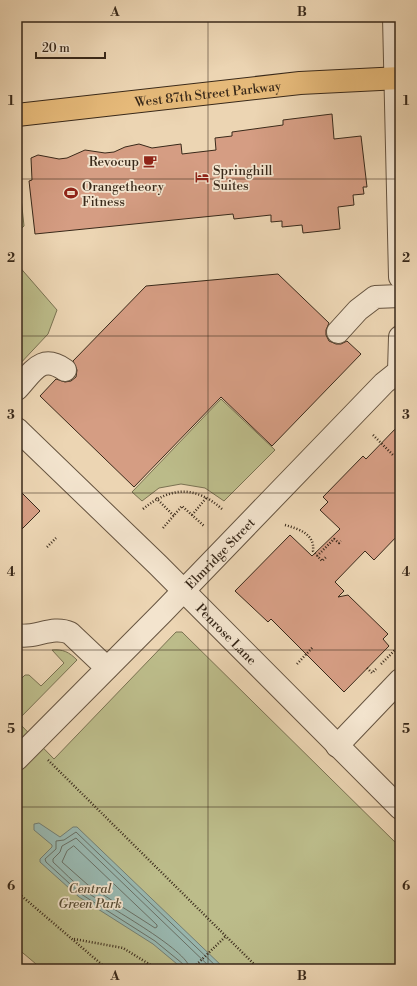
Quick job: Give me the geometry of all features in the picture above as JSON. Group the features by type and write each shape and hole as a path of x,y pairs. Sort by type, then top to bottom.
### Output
{"main road":[{"name":"West 87th Street Parkway","path":"17,115 300,83 398,78"}],"street":[{"path":"394,17 398,78 400,277"},
{"path":"338,332 358,310 375,297 400,296"},
{"name":"Elmridge Street","path":"32,753 107,668 384,383 400,371 400,337"},
{"path":"17,389 40,365 48,363 57,364 65,370"},
{"name":"Penrose Lane","path":"17,429 183,590 400,808"},
{"path":"17,635 30,635 52,630 63,630 70,633 107,668"},
{"path":"338,746 400,680"}],"path":[{"path":"373,435 394,456"},
{"path":"143,509 156,498 164,495 186,492 207,497 222,509"},
{"path":"192,515 207,497"},
{"path":"156,498 174,516"},
{"path":"163,528 182,506 204,526"},
{"path":"285,525 303,530 310,537 314,545 313,552 322,561 327,556"},
{"path":"47,547 56,538"},
{"path":"317,556 334,539 339,543 341,541"},
{"path":"367,668 372,673 400,645"},
{"path":"297,664 314,647"},
{"path":"32,753 259,969"},
{"path":"17,892 108,969"},
{"path":"192,969 225,937"},
{"path":"73,939 123,948 157,969"}],"green space":[{"path":"17,160 24,226 17,233"},
{"path":"17,264 57,310 48,334 17,367"},
{"path":"221,399 275,450 224,501 205,488 181,484 159,488 142,501 132,492"},
{"name":"Central Green Park","path":"176,632 182,632 400,847 400,969 42,969 17,948 17,721 54,759"},
{"path":"52,650 63,651 74,657 77,660 17,721 17,683 25,675 29,675 41,686 64,663"}],"water":[{"path":"39,823 60,837 73,827 77,827 225,969 183,969 153,944 79,897 40,862 40,859 52,847 52,845 34,830 34,824"}],"building":[{"name":"Springhill Suites","path":"332,114 334,139 361,136 367,187 363,187 364,194 353,195 354,205 338,207 340,229 303,233 302,225 282,227 282,221 271,222 271,215 234,219 233,214 35,234 29,181 32,180 31,158 38,155 59,159 67,158 85,150 105,153 114,152 125,147 139,144 152,148 181,144 182,154 216,150 215,138 232,136 232,132 283,125 283,120"},
{"path":"278,274 329,323 326,330 326,335 329,341 336,344 341,344 347,341 361,354 272,446 221,397 134,487 40,396 56,379 65,382 71,381 76,377 77,370 73,361 146,286"},
{"path":"400,424 400,533 374,560 365,551 335,582 344,591 338,597 348,595 388,634 383,639 389,646 344,692 271,619 268,622 235,591 290,535 312,556 340,529 320,510 328,502 323,497 363,456 366,459"},
{"path":"17,488 40,511 17,534"}],"place":[{"name":"Revocup","path":"150,161"},
{"name":"Springhill Suites","path":"202,177"},
{"name":"Orangetheory Fitness","path":"71,193"}]}
